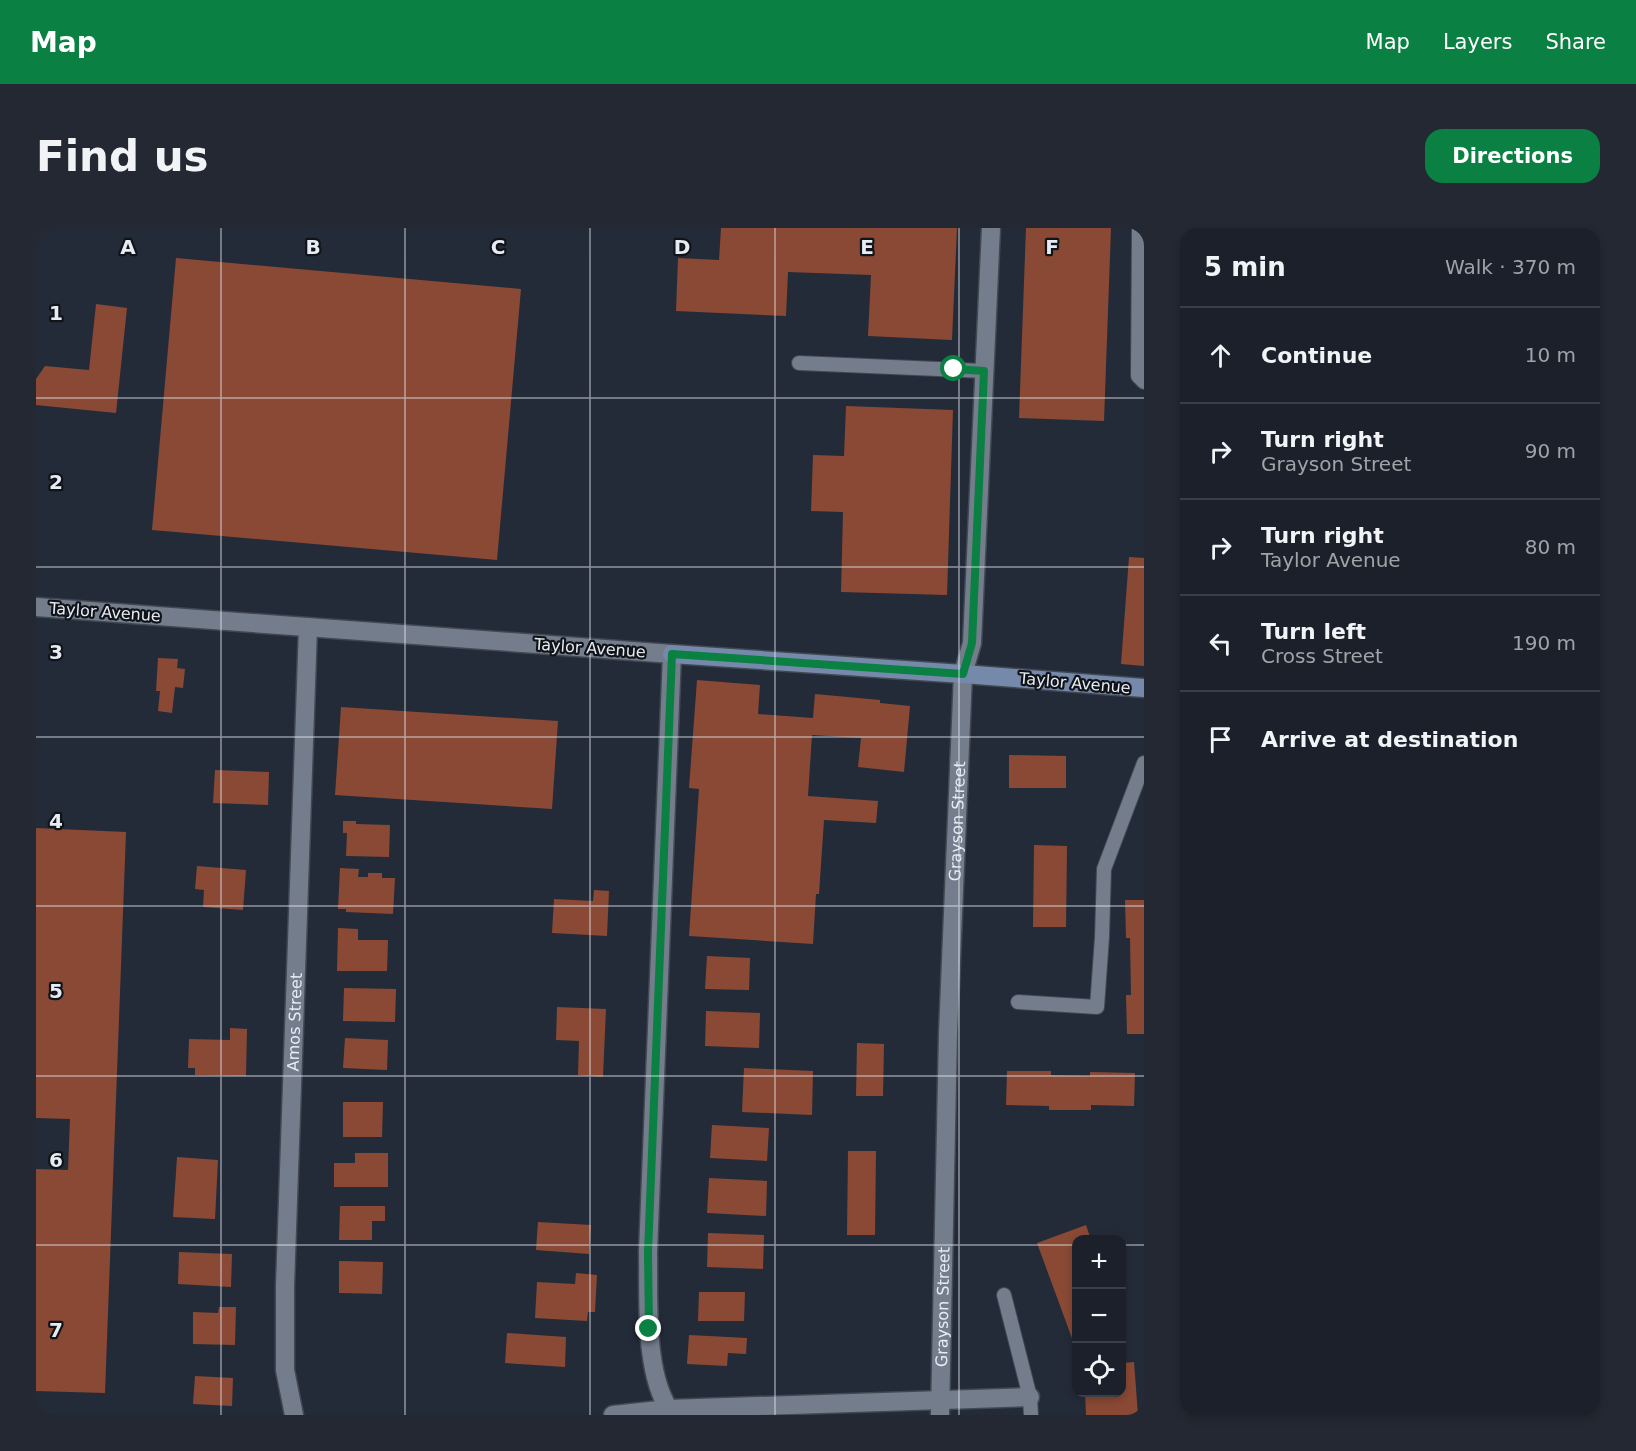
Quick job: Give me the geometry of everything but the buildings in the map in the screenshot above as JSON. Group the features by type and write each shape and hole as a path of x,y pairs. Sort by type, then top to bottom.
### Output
{"street":[{"name":"Grayson Street","path":"940,1407 948,1033 963,674 972,643 991,228"},
{"name":"Taylor Avenue","path":"36,607 1144,688"},
{"name":"Amos Street","path":"294,1415 285,1370 285,1286 308,627"},
{"path":"670,1412 656,1380 649,1329 648,1252 672,654"},
{"path":"613,1415 1031,1406"}],"lane":[{"path":"1139,228 1138,376 1144,382"},
{"path":"799,363 984,371"},
{"path":"1018,1002 1096,1007 1102,937 1104,869 1144,763"},
{"path":"1004,1295 1031,1406"}],"route":[{"path":"649,1329 648,1252 672,654 963,674 972,643 984,371 954,369"}]}
